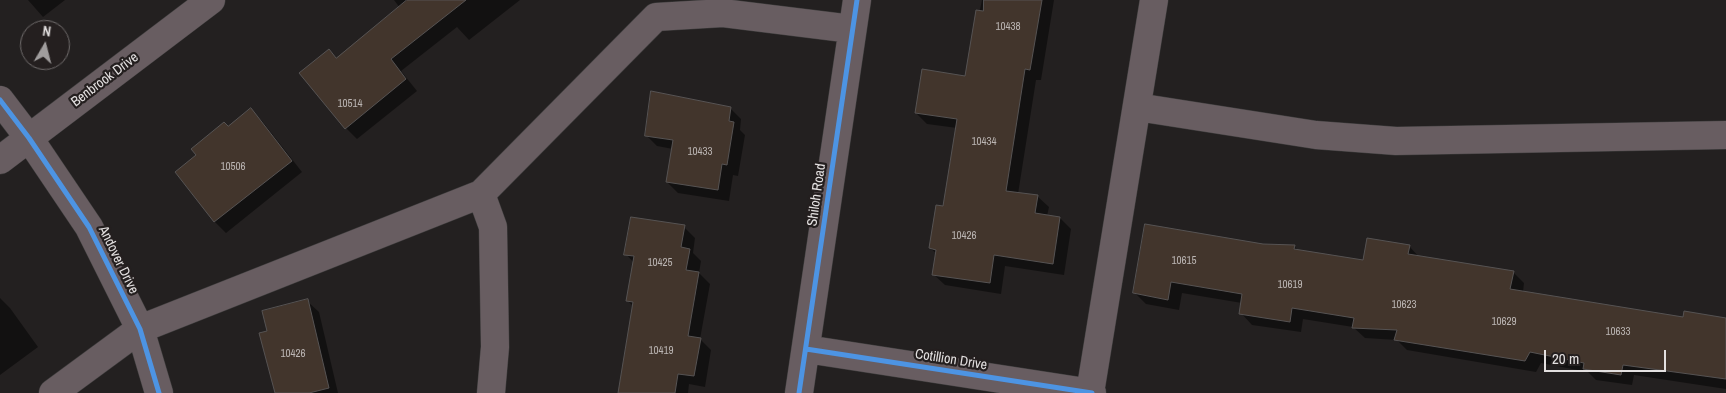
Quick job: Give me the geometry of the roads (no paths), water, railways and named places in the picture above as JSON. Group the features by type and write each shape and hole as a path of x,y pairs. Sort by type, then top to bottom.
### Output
{"street":[{"name":"Benbrook Drive","path":"0,160 211,0"},
{"name":"Shiloh Road","path":"799,393 857,0"},
{"path":"1091,393 1154,0"},
{"path":"53,393 140,329 482,194 656,17 723,13 852,29"},
{"name":"Andover Drive","path":"0,100 29,138 89,227 140,329 159,393"},
{"path":"1137,107 1316,136 1396,141 1726,135"},
{"path":"482,194 493,227 495,347 491,393"},
{"name":"Cotillion Drive","path":"806,349 1091,393"}]}
